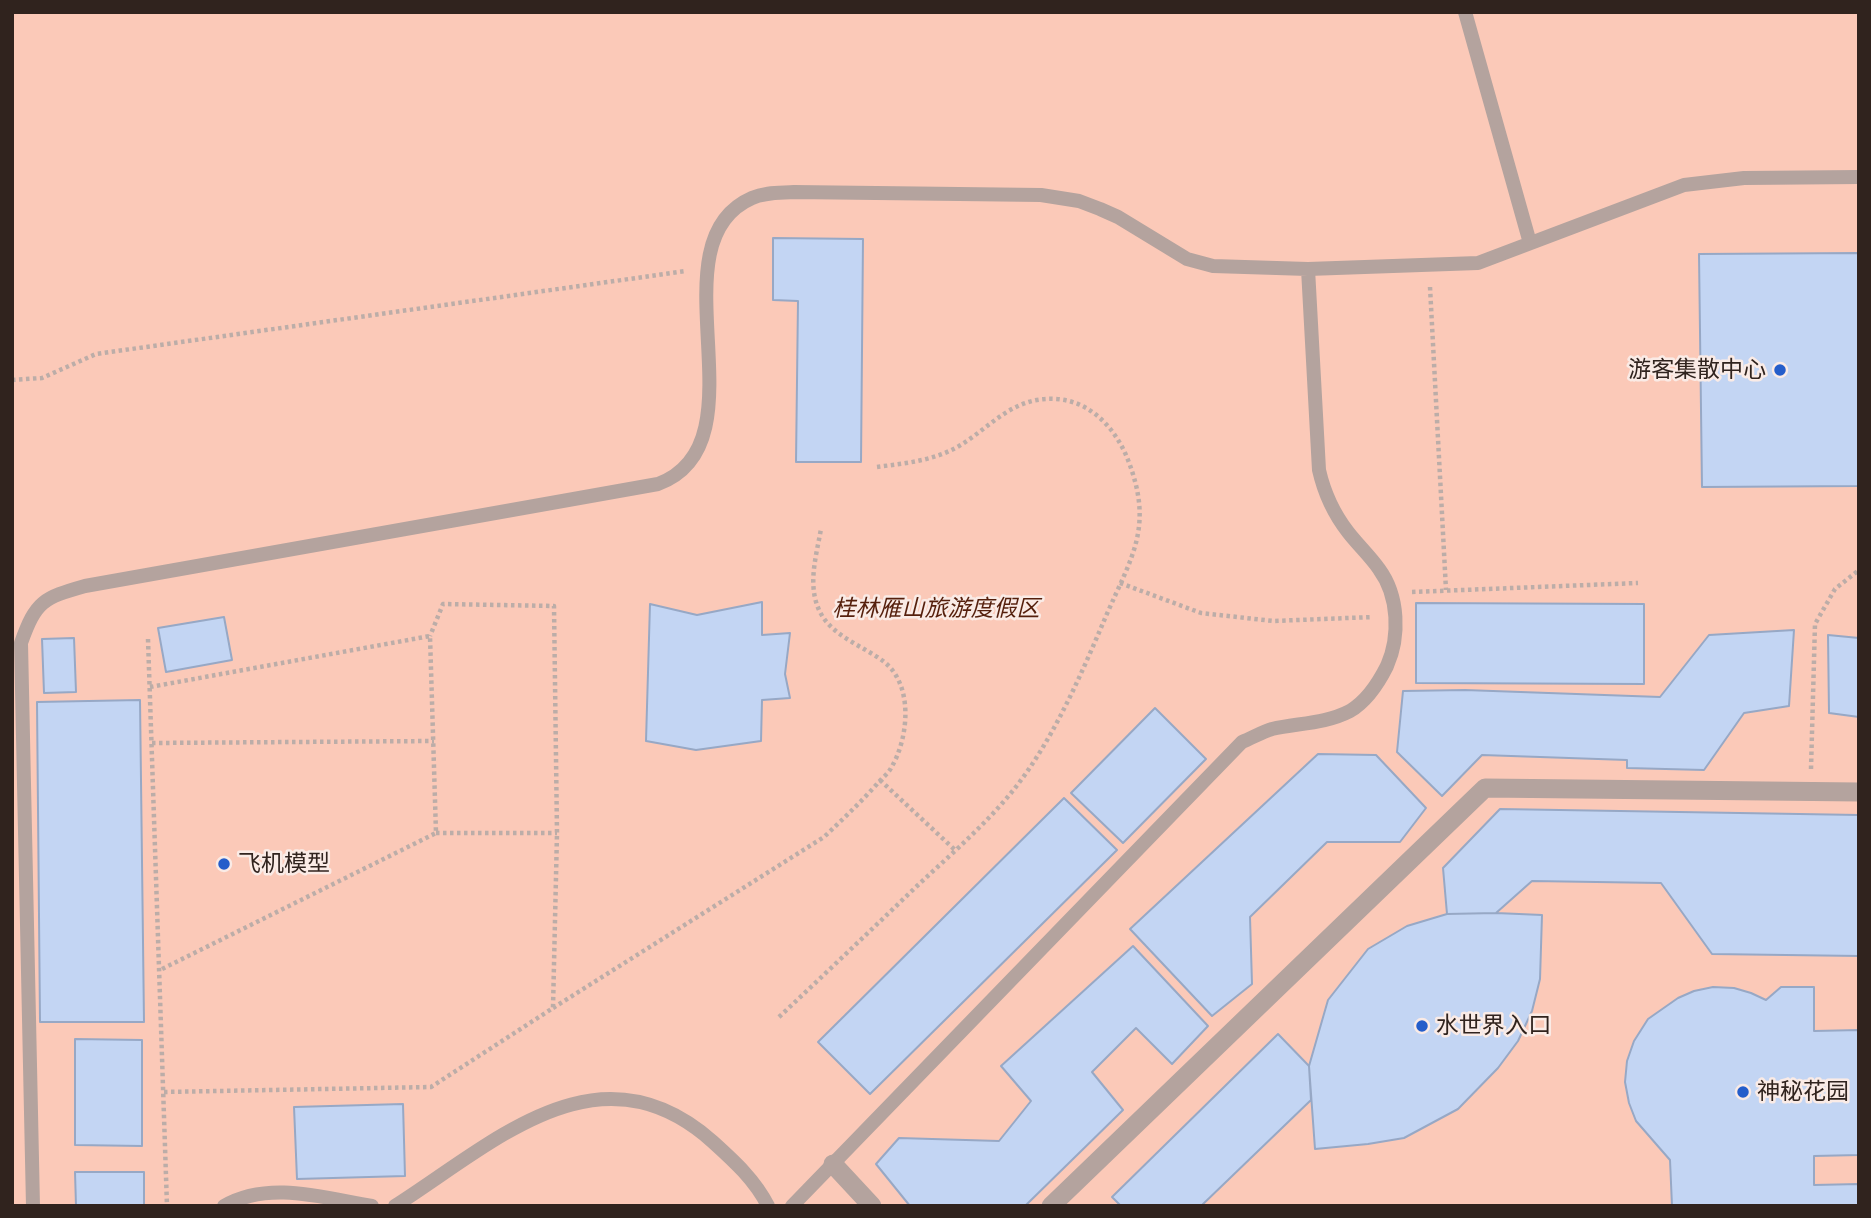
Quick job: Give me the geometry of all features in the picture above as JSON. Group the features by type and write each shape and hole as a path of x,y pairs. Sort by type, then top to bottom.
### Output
{"street":[{"path":"1051,1206 1485,788 1859,792"},
{"path":"833,1164 872,1206"}],"lane":[{"path":"1465,12 1530,243"},
{"path":"33,1206 21,643 33,611 56,594 85,586 658,484 671,479 689,465 705,436 708,409 708,268 713,239 727,215 751,198 763,194 794,192 1060,197 1079,201 1118,218 1187,259 1213,265 1308,269 1487,261 1684,185 1744,178 1859,177"},
{"path":"792,1206 1242,742 1272,729 1329,720 1353,709 1365,700 1388,663 1396,632 1391,593 1380,571 1347,531 1333,509 1319,470 1308,269"},
{"path":"395,1206 519,1124 565,1105 605,1099 630,1100 683,1119 742,1168 761,1192 768,1206"},
{"path":"224,1206 247,1195 276,1192 372,1206"}],"path":[{"path":"1428,265 1446,590"},
{"path":"12,380 42,378 96,354 708,268"},
{"path":"779,1017 955,850 1011,793 1060,716 1080,677 1120,583 1141,525 1140,504 1121,443 1088,407 1054,398 1018,406 993,419 960,446 930,460 877,467"},
{"path":"164,1092 431,1087 824,837 891,769 903,736 906,704 901,682 886,662 833,628 824,620 819,610 812,581 821,529"},
{"path":"1810,791 1815,624 1835,589 1859,570"},
{"path":"1120,583 1201,613 1273,621 1395,616"},
{"path":"1391,593 1638,583"},
{"path":"436,833 430,636 443,604 554,606 557,833 553,1008"},
{"path":"149,687 430,636"},
{"path":"148,639 167,1206"},
{"path":"152,743 434,741"},
{"path":"880,780 955,850"},
{"path":"160,970 436,833 557,833"}],"green space":[{"name":"桂林雁山旅游度假区","path":"12,12 1859,12 1859,1206 12,1206"}],"building":[{"path":"773,238 863,239 861,462 796,462 798,301 773,300"},
{"name":"游客集散中心","path":"1859,253 1859,486 1702,487 1699,254"},
{"path":"762,602 762,635 790,633 785,674 790,698 762,700 761,741 696,750 646,741 650,604 697,615"},
{"path":"1416,603 1644,604 1644,684 1416,683"},
{"path":"224,617 232,660 166,672 158,628"},
{"path":"1794,630 1789,706 1744,713 1704,770 1627,768 1627,760 1482,755 1442,796 1397,752 1403,691 1465,690 1660,697 1709,635"},
{"path":"1828,635 1859,638 1859,717 1829,713"},
{"path":"74,638 76,692 44,693 42,639"},
{"path":"140,700 144,1022 40,1022 37,702"},
{"path":"1155,708 1206,759 1123,843 1071,793"},
{"path":"1318,754 1376,755 1426,808 1400,842 1327,842 1250,917 1252,984 1212,1016 1130,929"},
{"path":"1064,798 1117,850 870,1094 818,1042"},
{"path":"1500,809 1859,815 1859,956 1712,954 1661,883 1532,881 1496,913 1447,914 1443,868"},
{"name":"水世界入口","path":"1447,914 1542,915 1540,979 1532,1011 1518,1041 1498,1068 1458,1109 1404,1138 1315,1149 1309,1066 1328,1000 1368,949 1407,926"},
{"path":"1133,946 1208,1026 1172,1064 1136,1028 1092,1072 1123,1110 1025,1206 910,1206 876,1164 899,1138 999,1141 1031,1101 1001,1066"},
{"name":"神秘花园","path":"1713,987 1734,988 1766,1000 1781,987 1814,987 1814,1031 1859,1030 1859,1155 1814,1156 1814,1185 1859,1184 1859,1206 1672,1206 1670,1160 1636,1121 1625,1082 1627,1061 1634,1041 1648,1019 1678,998"},
{"path":"1278,1034 1309,1066 1311,1100 1201,1206 1121,1206 1112,1197"},
{"path":"75,1039 142,1040 142,1146 75,1145"},
{"path":"403,1104 405,1176 297,1179 294,1107"},
{"path":"75,1172 144,1172 144,1206 76,1206"}],"place":[{"name":"游客集散中心","path":"1780,370"},
{"name":"飞机模型","path":"224,864"},
{"name":"水世界入口","path":"1422,1026"},
{"name":"神秘花园","path":"1743,1092"}]}
